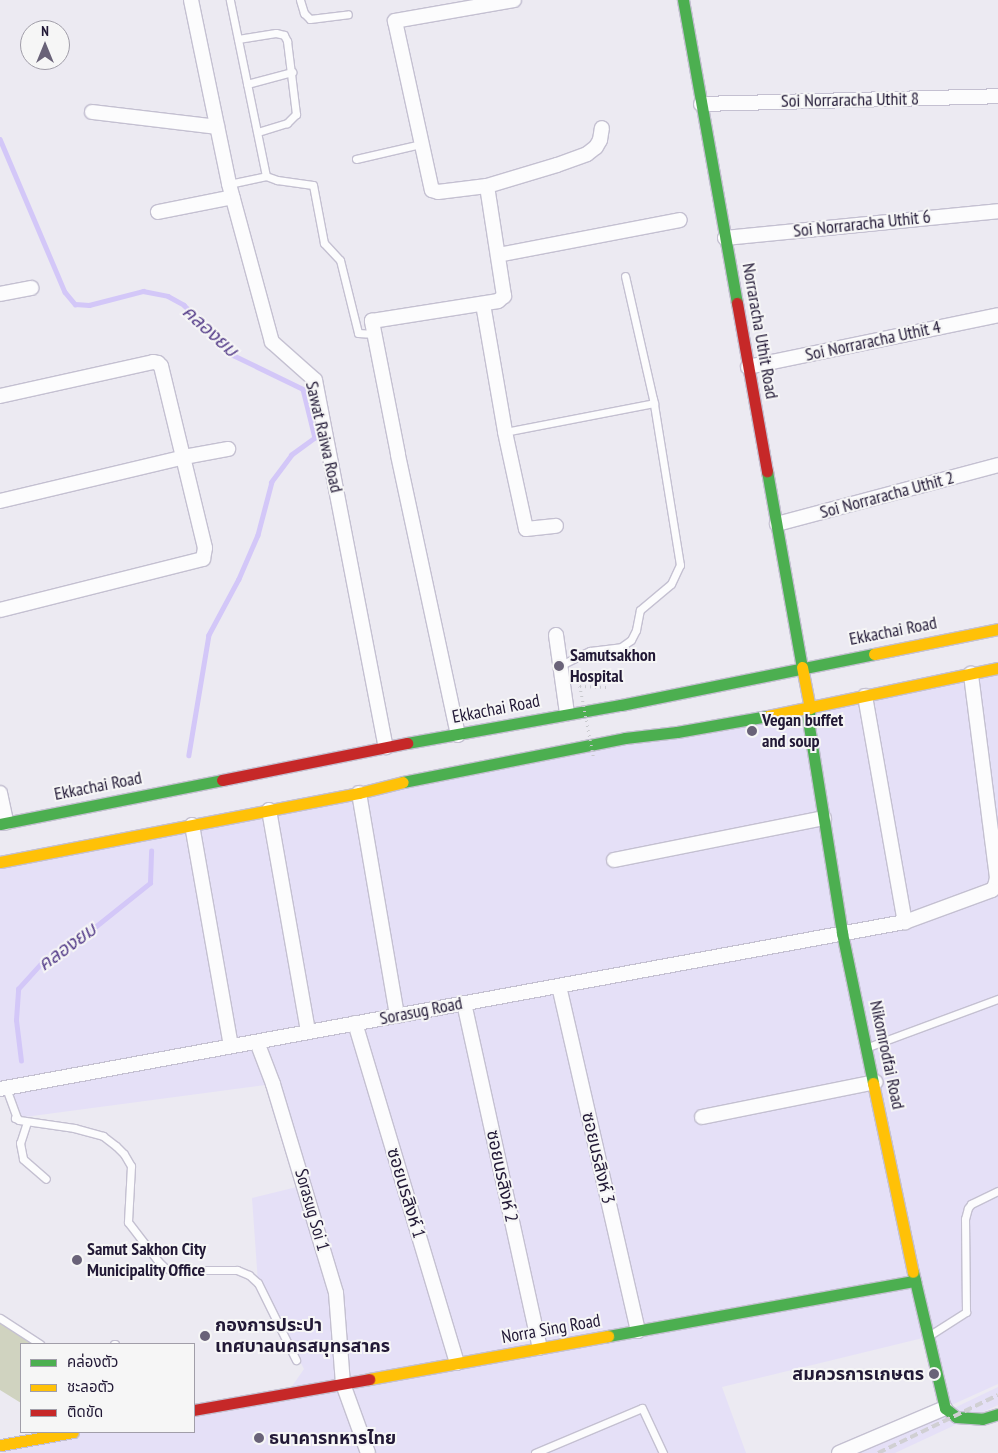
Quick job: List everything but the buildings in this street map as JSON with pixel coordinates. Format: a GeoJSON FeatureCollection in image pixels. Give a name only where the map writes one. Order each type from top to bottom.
{"type":"FeatureCollection","features":[{"type":"Feature","properties":{"kind":"main road","name":"Norraracha Uthit Road"},"geometry":{"type":"LineString","coordinates":[[682,0],[810,708]]}},
{"type":"Feature","properties":{"kind":"main road","name":"Ekkachai Road"},"geometry":{"type":"LineString","coordinates":[[3,823],[567,713],[621,705],[998,628]]}},
{"type":"Feature","properties":{"kind":"main road"},"geometry":{"type":"LineString","coordinates":[[0,862],[359,793],[437,774],[625,738],[676,732],[810,708],[998,668]]}},
{"type":"Feature","properties":{"kind":"main road","name":"Nikomrodfai Road"},"geometry":{"type":"LineString","coordinates":[[810,708],[808,720],[842,933],[868,1048],[915,1282],[945,1408]]}},
{"type":"Feature","properties":{"kind":"main road","name":"Norra Sing Road"},"geometry":{"type":"LineString","coordinates":[[195,1410],[915,1282]]}},
{"type":"Feature","properties":{"kind":"main road"},"geometry":{"type":"LineString","coordinates":[[945,1408],[956,1417],[982,1419],[998,1414]]}},
{"type":"Feature","properties":{"kind":"main road"},"geometry":{"type":"LineString","coordinates":[[0,1453],[0,1443],[66,1433]]}},
{"type":"Feature","properties":{"kind":"street","name":"Sawat Raiwa Road"},"geometry":{"type":"LineString","coordinates":[[191,0],[231,190],[272,342],[315,380],[386,748]]}},
{"type":"Feature","properties":{"kind":"street"},"geometry":{"type":"LineString","coordinates":[[514,0],[395,21],[432,190],[438,192],[487,186],[587,154],[596,147],[600,140],[602,128]]}},
{"type":"Feature","properties":{"kind":"street","name":"Soi Norraracha Uthit 8"},"geometry":{"type":"LineString","coordinates":[[701,104],[998,96]]}},
{"type":"Feature","properties":{"kind":"street"},"geometry":{"type":"LineString","coordinates":[[92,112],[217,127]]}},
{"type":"Feature","properties":{"kind":"street"},"geometry":{"type":"LineString","coordinates":[[458,735],[372,321],[483,304],[498,301],[504,296],[487,186]]}},
{"type":"Feature","properties":{"kind":"street"},"geometry":{"type":"LineString","coordinates":[[158,212],[231,190]]}},
{"type":"Feature","properties":{"kind":"street","name":"Soi Norraracha Uthit 6"},"geometry":{"type":"LineString","coordinates":[[725,238],[998,210]]}},
{"type":"Feature","properties":{"kind":"street"},"geometry":{"type":"LineString","coordinates":[[498,254],[680,220]]}},
{"type":"Feature","properties":{"kind":"street"},"geometry":{"type":"LineString","coordinates":[[0,294],[31,288]]}},
{"type":"Feature","properties":{"kind":"street"},"geometry":{"type":"LineString","coordinates":[[483,304],[504,432],[526,529],[556,526]]}},
{"type":"Feature","properties":{"kind":"street","name":"Soi Norraracha Uthit 4"},"geometry":{"type":"LineString","coordinates":[[748,367],[998,315]]}},
{"type":"Feature","properties":{"kind":"street"},"geometry":{"type":"LineString","coordinates":[[0,396],[153,362],[158,363],[161,366],[205,548],[203,559],[0,610]]}},
{"type":"Feature","properties":{"kind":"street"},"geometry":{"type":"LineString","coordinates":[[0,501],[184,457],[228,449]]}},
{"type":"Feature","properties":{"kind":"street","name":"Soi Norraracha Uthit 2"},"geometry":{"type":"LineString","coordinates":[[777,524],[998,465]]}},
{"type":"Feature","properties":{"kind":"street"},"geometry":{"type":"LineString","coordinates":[[556,635],[567,713]]}},
{"type":"Feature","properties":{"kind":"street","name":"Sorasug Road"},"geometry":{"type":"LineString","coordinates":[[3,1089],[905,922],[992,890],[997,882],[971,674]]}},
{"type":"Feature","properties":{"kind":"street"},"geometry":{"type":"LineString","coordinates":[[865,696],[905,922]]}},
{"type":"Feature","properties":{"kind":"street"},"geometry":{"type":"LineString","coordinates":[[0,793],[3,823]]}},
{"type":"Feature","properties":{"kind":"street"},"geometry":{"type":"LineString","coordinates":[[359,793],[397,1016]]}},
{"type":"Feature","properties":{"kind":"street"},"geometry":{"type":"LineString","coordinates":[[269,810],[308,1032]]}},
{"type":"Feature","properties":{"kind":"street"},"geometry":{"type":"LineString","coordinates":[[614,860],[824,818]]}},
{"type":"Feature","properties":{"kind":"street"},"geometry":{"type":"LineString","coordinates":[[192,825],[231,1046]]}},
{"type":"Feature","properties":{"kind":"street","name":"ซอยนรสิงห์ 3"},"geometry":{"type":"LineString","coordinates":[[559,986],[638,1331]]}},
{"type":"Feature","properties":{"kind":"street","name":"ซอยนรสิงห์ 2"},"geometry":{"type":"LineString","coordinates":[[464,1003],[540,1348]]}},
{"type":"Feature","properties":{"kind":"street","name":"ซอยนรสิงห์ 1"},"geometry":{"type":"LineString","coordinates":[[355,1024],[457,1363]]}},
{"type":"Feature","properties":{"kind":"street","name":"Sorasug Soi 1"},"geometry":{"type":"LineString","coordinates":[[257,1042],[273,1084],[336,1293],[343,1384],[368,1453]]}},
{"type":"Feature","properties":{"kind":"street"},"geometry":{"type":"LineString","coordinates":[[702,1117],[875,1082]]}},
{"type":"Feature","properties":{"kind":"street"},"geometry":{"type":"LineString","coordinates":[[840,1453],[945,1408]]}},
{"type":"Feature","properties":{"kind":"lane"},"geometry":{"type":"LineString","coordinates":[[230,0],[266,176]]}},
{"type":"Feature","properties":{"kind":"lane"},"geometry":{"type":"LineString","coordinates":[[300,0],[304,13],[310,19],[348,14]]}},
{"type":"Feature","properties":{"kind":"lane"},"geometry":{"type":"LineString","coordinates":[[238,39],[276,33],[284,35],[287,41],[297,110],[295,117],[286,123],[257,132]]}},
{"type":"Feature","properties":{"kind":"lane"},"geometry":{"type":"LineString","coordinates":[[247,84],[292,72]]}},
{"type":"Feature","properties":{"kind":"lane"},"geometry":{"type":"LineString","coordinates":[[356,159],[421,144]]}},
{"type":"Feature","properties":{"kind":"lane"},"geometry":{"type":"LineString","coordinates":[[231,190],[266,176],[277,180],[314,185],[324,243],[340,260],[358,334],[374,334]]}},
{"type":"Feature","properties":{"kind":"lane"},"geometry":{"type":"LineString","coordinates":[[561,665],[590,651],[622,647],[631,640],[636,630],[640,610],[671,584],[680,565],[654,403],[625,276]]}},
{"type":"Feature","properties":{"kind":"lane"},"geometry":{"type":"LineString","coordinates":[[504,432],[654,403]]}},
{"type":"Feature","properties":{"kind":"lane"},"geometry":{"type":"LineString","coordinates":[[868,1048],[998,999]]}},
{"type":"Feature","properties":{"kind":"lane"},"geometry":{"type":"LineString","coordinates":[[3,1089],[17,1118],[15,1118],[27,1122],[74,1128],[110,1140],[124,1154],[131,1166],[128,1222],[158,1261],[165,1268],[175,1270],[237,1270],[249,1275],[258,1283],[296,1360]]}},
{"type":"Feature","properties":{"kind":"lane"},"geometry":{"type":"LineString","coordinates":[[27,1122],[21,1135],[23,1159],[46,1179]]}},
{"type":"Feature","properties":{"kind":"lane"},"geometry":{"type":"LineString","coordinates":[[927,1337],[966,1312],[965,1219],[971,1204],[998,1191]]}},
{"type":"Feature","properties":{"kind":"lane"},"geometry":{"type":"LineString","coordinates":[[0,1318],[38,1343]]}},
{"type":"Feature","properties":{"kind":"lane"},"geometry":{"type":"LineString","coordinates":[[535,1453],[642,1408],[663,1453]]}},
{"type":"Feature","properties":{"kind":"path"},"geometry":{"type":"LineString","coordinates":[[580,686],[594,758]]}},
{"type":"Feature","properties":{"kind":"shaded area"},"geometry":{"type":"Polygon","coordinates":[[[998,668],[998,1384],[945,1408],[927,1337],[722,1387],[746,1453],[0,1453],[70,1433],[195,1433],[195,1410],[286,1395],[304,1369],[258,1283],[252,1198],[305,1185],[273,1084],[17,1118],[6,1088],[0,1089],[0,862],[998,668]]]}},
{"type":"Feature","properties":{"kind":"shaded area"},"geometry":{"type":"Polygon","coordinates":[[[998,1387],[998,1405],[895,1453],[860,1453],[998,1387]]]}},
{"type":"Feature","properties":{"kind":"green space"},"geometry":{"type":"Polygon","coordinates":[[[0,1321],[34,1343],[20,1343],[20,1402],[0,1390],[0,1321]]]}},
{"type":"Feature","properties":{"kind":"waterway","name":"คลองยม"},"geometry":{"type":"LineString","coordinates":[[0,139],[65,292],[75,304],[89,305],[143,291],[168,296],[184,305],[233,355],[303,389],[315,438],[292,455],[272,482],[258,535],[239,579],[209,635],[189,755]]}},
{"type":"Feature","properties":{"kind":"waterway","name":"คลองยม"},"geometry":{"type":"LineString","coordinates":[[21,1061],[16,1020],[18,989],[44,960],[75,943],[150,883],[151,851]]}},
{"type":"Feature","properties":{"kind":"railway"},"geometry":{"type":"LineString","coordinates":[[878,1453],[998,1395]]}},
{"type":"Feature","properties":{"kind":"traffic: fast"},"geometry":{"type":"LineString","coordinates":[[683,0],[737,303]]}},
{"type":"Feature","properties":{"kind":"traffic: fast"},"geometry":{"type":"LineString","coordinates":[[767,471],[802,667]]}},
{"type":"Feature","properties":{"kind":"traffic: fast"},"geometry":{"type":"LineString","coordinates":[[407,743],[621,705],[874,654]]}},
{"type":"Feature","properties":{"kind":"traffic: fast"},"geometry":{"type":"LineString","coordinates":[[810,708],[808,720],[842,933],[873,1083]]}},
{"type":"Feature","properties":{"kind":"traffic: fast"},"geometry":{"type":"LineString","coordinates":[[403,782],[625,738],[677,732],[768,716]]}},
{"type":"Feature","properties":{"kind":"traffic: fast"},"geometry":{"type":"LineString","coordinates":[[0,824],[222,780]]}},
{"type":"Feature","properties":{"kind":"traffic: fast"},"geometry":{"type":"LineString","coordinates":[[913,1272],[945,1408],[956,1417],[982,1419],[998,1414]]}},
{"type":"Feature","properties":{"kind":"traffic: fast"},"geometry":{"type":"LineString","coordinates":[[608,1336],[915,1281]]}},
{"type":"Feature","properties":{"kind":"traffic: slow"},"geometry":{"type":"LineString","coordinates":[[874,654],[998,629]]}},
{"type":"Feature","properties":{"kind":"traffic: slow"},"geometry":{"type":"LineString","coordinates":[[802,667],[810,708]]}},
{"type":"Feature","properties":{"kind":"traffic: slow"},"geometry":{"type":"LineString","coordinates":[[768,716],[998,668]]}},
{"type":"Feature","properties":{"kind":"traffic: slow"},"geometry":{"type":"LineString","coordinates":[[0,862],[359,793],[403,782]]}},
{"type":"Feature","properties":{"kind":"traffic: slow"},"geometry":{"type":"LineString","coordinates":[[873,1083],[913,1272]]}},
{"type":"Feature","properties":{"kind":"traffic: slow"},"geometry":{"type":"LineString","coordinates":[[369,1379],[608,1336]]}},
{"type":"Feature","properties":{"kind":"traffic: slow"},"geometry":{"type":"LineString","coordinates":[[1,1445],[67,1433]]}},
{"type":"Feature","properties":{"kind":"traffic: jam"},"geometry":{"type":"LineString","coordinates":[[737,303],[767,471]]}},
{"type":"Feature","properties":{"kind":"traffic: jam"},"geometry":{"type":"LineString","coordinates":[[222,780],[407,743]]}},
{"type":"Feature","properties":{"kind":"traffic: jam"},"geometry":{"type":"LineString","coordinates":[[195,1410],[369,1379]]}},
{"type":"Feature","properties":{"kind":"place","name":"Samutsakhon Hospital"},"geometry":{"type":"Point","coordinates":[559,666]}},
{"type":"Feature","properties":{"kind":"place","name":"Vegan buffet and soup"},"geometry":{"type":"Point","coordinates":[752,731]}},
{"type":"Feature","properties":{"kind":"place","name":"Samut Sakhon City Municipality Office"},"geometry":{"type":"Point","coordinates":[77,1260]}},
{"type":"Feature","properties":{"kind":"place","name":"กองการประปา เทศบาลนครสมุทรสาคร"},"geometry":{"type":"Point","coordinates":[205,1336]}},
{"type":"Feature","properties":{"kind":"place","name":"สมควรการเกษตร"},"geometry":{"type":"Point","coordinates":[934,1374]}},
{"type":"Feature","properties":{"kind":"place","name":"ธนาคารทหารไทย"},"geometry":{"type":"Point","coordinates":[259,1438]}}]}
